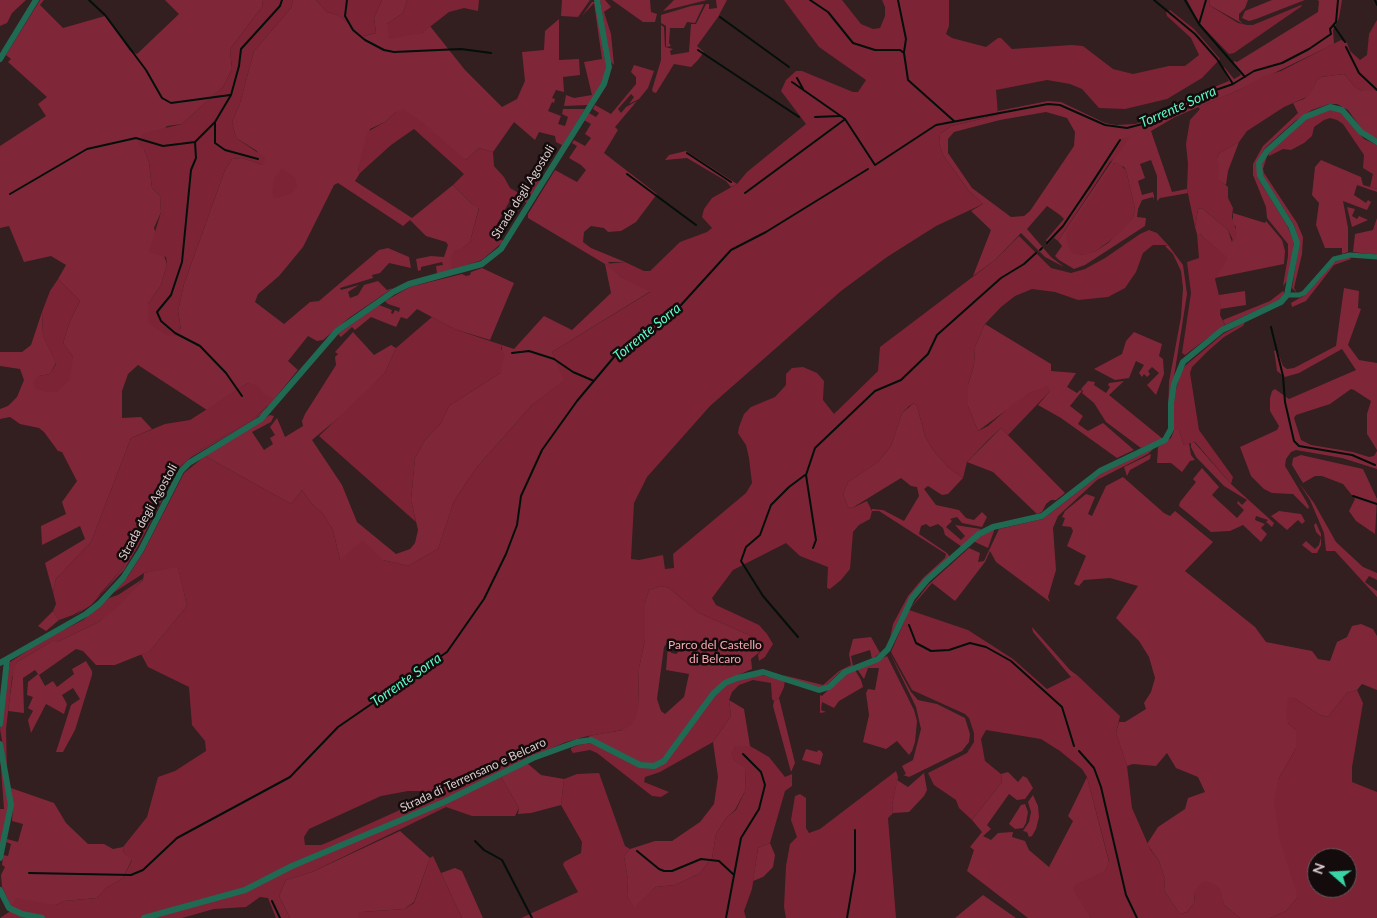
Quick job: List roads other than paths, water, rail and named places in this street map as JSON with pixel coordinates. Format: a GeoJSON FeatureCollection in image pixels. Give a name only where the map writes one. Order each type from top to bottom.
{"type":"FeatureCollection","features":[{"type":"Feature","properties":{"kind":"street"},"geometry":{"type":"LineString","coordinates":[[0,60],[36,0]]}},
{"type":"Feature","properties":{"kind":"street","name":"Strada degli Agostoli"},"geometry":{"type":"LineString","coordinates":[[0,663],[99,604],[127,572],[181,471],[189,463],[261,419],[278,401],[324,343],[337,331],[393,292],[409,284],[482,264],[501,249],[604,84],[609,67],[597,0]]}},
{"type":"Feature","properties":{"kind":"street"},"geometry":{"type":"LineString","coordinates":[[1377,142],[1361,132],[1342,110],[1330,107],[1314,112],[1299,122],[1263,156],[1259,163],[1260,176],[1291,226],[1297,243],[1287,295],[1304,293],[1334,259],[1350,255],[1377,257]]}},
{"type":"Feature","properties":{"kind":"street","name":"Strada di Terrensano e Belcaro"},"geometry":{"type":"LineString","coordinates":[[144,918],[245,890],[292,866],[444,802],[533,758],[577,742],[591,740],[640,765],[654,766],[664,761],[669,755],[713,694],[725,683],[737,678],[762,672],[791,680],[813,689],[819,690],[829,687],[845,672],[872,662],[886,651],[912,598],[927,580],[979,534],[993,527],[1042,516],[1100,471],[1165,440],[1171,429],[1171,403],[1174,384],[1183,362],[1222,330],[1281,302],[1287,295]]}},
{"type":"Feature","properties":{"kind":"street"},"geometry":{"type":"LineString","coordinates":[[0,724],[7,660]]}},
{"type":"Feature","properties":{"kind":"street"},"geometry":{"type":"LineString","coordinates":[[0,744],[11,805],[0,858]]}},
{"type":"Feature","properties":{"kind":"street"},"geometry":{"type":"LineString","coordinates":[[0,890],[9,908],[22,914],[42,918]]}},
{"type":"Feature","properties":{"kind":"waterway"},"geometry":{"type":"LineString","coordinates":[[89,0],[105,15],[146,70],[162,98],[171,103],[230,95]]}},
{"type":"Feature","properties":{"kind":"waterway"},"geometry":{"type":"LineString","coordinates":[[242,396],[226,373],[200,346],[175,333],[161,321],[157,312],[171,295],[182,262],[191,170],[196,158],[195,142],[215,122],[231,95],[239,66],[241,49],[280,6],[282,0]]}},
{"type":"Feature","properties":{"kind":"waterway"},"geometry":{"type":"LineString","coordinates":[[347,0],[345,16],[353,30],[365,40],[384,50],[394,52],[461,49],[491,53]]}},
{"type":"Feature","properties":{"kind":"waterway"},"geometry":{"type":"LineString","coordinates":[[810,0],[828,12],[853,43],[875,50],[900,50],[904,53],[908,80],[954,121]]}},
{"type":"Feature","properties":{"kind":"waterway"},"geometry":{"type":"LineString","coordinates":[[898,0],[906,39],[904,52]]}},
{"type":"Feature","properties":{"kind":"waterway"},"geometry":{"type":"LineString","coordinates":[[1154,0],[1195,34],[1217,59],[1233,84]]}},
{"type":"Feature","properties":{"kind":"waterway"},"geometry":{"type":"LineString","coordinates":[[1185,0],[1199,24],[1245,77]]}},
{"type":"Feature","properties":{"kind":"waterway"},"geometry":{"type":"LineString","coordinates":[[1199,24],[1206,0]]}},
{"type":"Feature","properties":{"kind":"waterway","name":"Torrente Sorra"},"geometry":{"type":"LineString","coordinates":[[792,82],[845,119],[875,165],[936,125],[1048,104],[1060,105],[1105,125],[1127,128],[1150,122],[1174,111],[1187,100],[1233,84],[1254,71],[1282,63],[1309,49],[1331,34],[1330,29],[1336,22],[1338,0]]}},
{"type":"Feature","properties":{"kind":"waterway"},"geometry":{"type":"LineString","coordinates":[[1375,0],[1377,5]]}},
{"type":"Feature","properties":{"kind":"waterway"},"geometry":{"type":"LineString","coordinates":[[720,17],[789,67]]}},
{"type":"Feature","properties":{"kind":"waterway"},"geometry":{"type":"LineString","coordinates":[[1334,26],[1345,42]]}},
{"type":"Feature","properties":{"kind":"waterway"},"geometry":{"type":"LineString","coordinates":[[1346,47],[1359,73],[1377,90]]}},
{"type":"Feature","properties":{"kind":"waterway"},"geometry":{"type":"LineString","coordinates":[[698,50],[799,117]]}},
{"type":"Feature","properties":{"kind":"waterway"},"geometry":{"type":"LineString","coordinates":[[797,78],[803,89]]}},
{"type":"Feature","properties":{"kind":"waterway"},"geometry":{"type":"LineString","coordinates":[[815,117],[840,116]]}},
{"type":"Feature","properties":{"kind":"waterway"},"geometry":{"type":"LineString","coordinates":[[745,193],[844,120]]}},
{"type":"Feature","properties":{"kind":"waterway"},"geometry":{"type":"LineString","coordinates":[[215,122],[215,143],[225,150],[258,159]]}},
{"type":"Feature","properties":{"kind":"waterway"},"geometry":{"type":"LineString","coordinates":[[10,194],[87,149],[136,138],[163,146],[195,142]]}},
{"type":"Feature","properties":{"kind":"waterway"},"geometry":{"type":"LineString","coordinates":[[1047,243],[1063,226],[1120,140]]}},
{"type":"Feature","properties":{"kind":"waterway"},"geometry":{"type":"LineString","coordinates":[[687,153],[731,182]]}},
{"type":"Feature","properties":{"kind":"waterway","name":"Torrente Sorra"},"geometry":{"type":"LineString","coordinates":[[29,873],[131,875],[143,870],[177,838],[290,777],[338,727],[447,652],[484,599],[506,554],[517,525],[521,496],[542,450],[577,401],[614,357],[650,326],[681,305],[731,250],[766,232],[868,169]]}},
{"type":"Feature","properties":{"kind":"waterway"},"geometry":{"type":"LineString","coordinates":[[627,174],[696,225]]}},
{"type":"Feature","properties":{"kind":"waterway"},"geometry":{"type":"LineString","coordinates":[[813,548],[816,540],[806,475],[815,448],[875,391],[901,380],[928,354],[937,335],[1001,278],[1024,264],[1036,253]]}},
{"type":"Feature","properties":{"kind":"waterway"},"geometry":{"type":"LineString","coordinates":[[1271,327],[1283,376],[1285,402],[1294,441],[1299,446],[1352,455],[1375,465]]}},
{"type":"Feature","properties":{"kind":"waterway"},"geometry":{"type":"LineString","coordinates":[[512,353],[529,351],[554,359],[573,372],[594,381]]}},
{"type":"Feature","properties":{"kind":"waterway"},"geometry":{"type":"LineString","coordinates":[[798,637],[763,596],[741,561],[746,547],[760,535],[771,505],[789,487],[805,475]]}},
{"type":"Feature","properties":{"kind":"waterway"},"geometry":{"type":"LineString","coordinates":[[1353,496],[1377,504]]}},
{"type":"Feature","properties":{"kind":"waterway"},"geometry":{"type":"LineString","coordinates":[[909,625],[916,643],[931,651],[949,650],[970,643],[986,647],[1011,661],[1062,707],[1074,746]]}},
{"type":"Feature","properties":{"kind":"waterway"},"geometry":{"type":"LineString","coordinates":[[1079,751],[1094,768],[1101,787],[1126,895],[1137,918]]}},
{"type":"Feature","properties":{"kind":"waterway"},"geometry":{"type":"LineString","coordinates":[[726,918],[741,838],[759,809],[765,785],[761,772],[743,754]]}},
{"type":"Feature","properties":{"kind":"waterway"},"geometry":{"type":"LineString","coordinates":[[847,918],[855,871],[855,830]]}},
{"type":"Feature","properties":{"kind":"waterway"},"geometry":{"type":"LineString","coordinates":[[475,841],[484,850],[502,860],[532,918]]}},
{"type":"Feature","properties":{"kind":"waterway"},"geometry":{"type":"LineString","coordinates":[[637,851],[664,871],[672,871],[701,859],[719,861],[733,874]]}},
{"type":"Feature","properties":{"kind":"waterway"},"geometry":{"type":"LineString","coordinates":[[272,901],[280,918]]}},
{"type":"Feature","properties":{"kind":"park label","name":"Parco del Castello di Belcaro"},"geometry":{"type":"Point","coordinates":[715,652]}}]}
